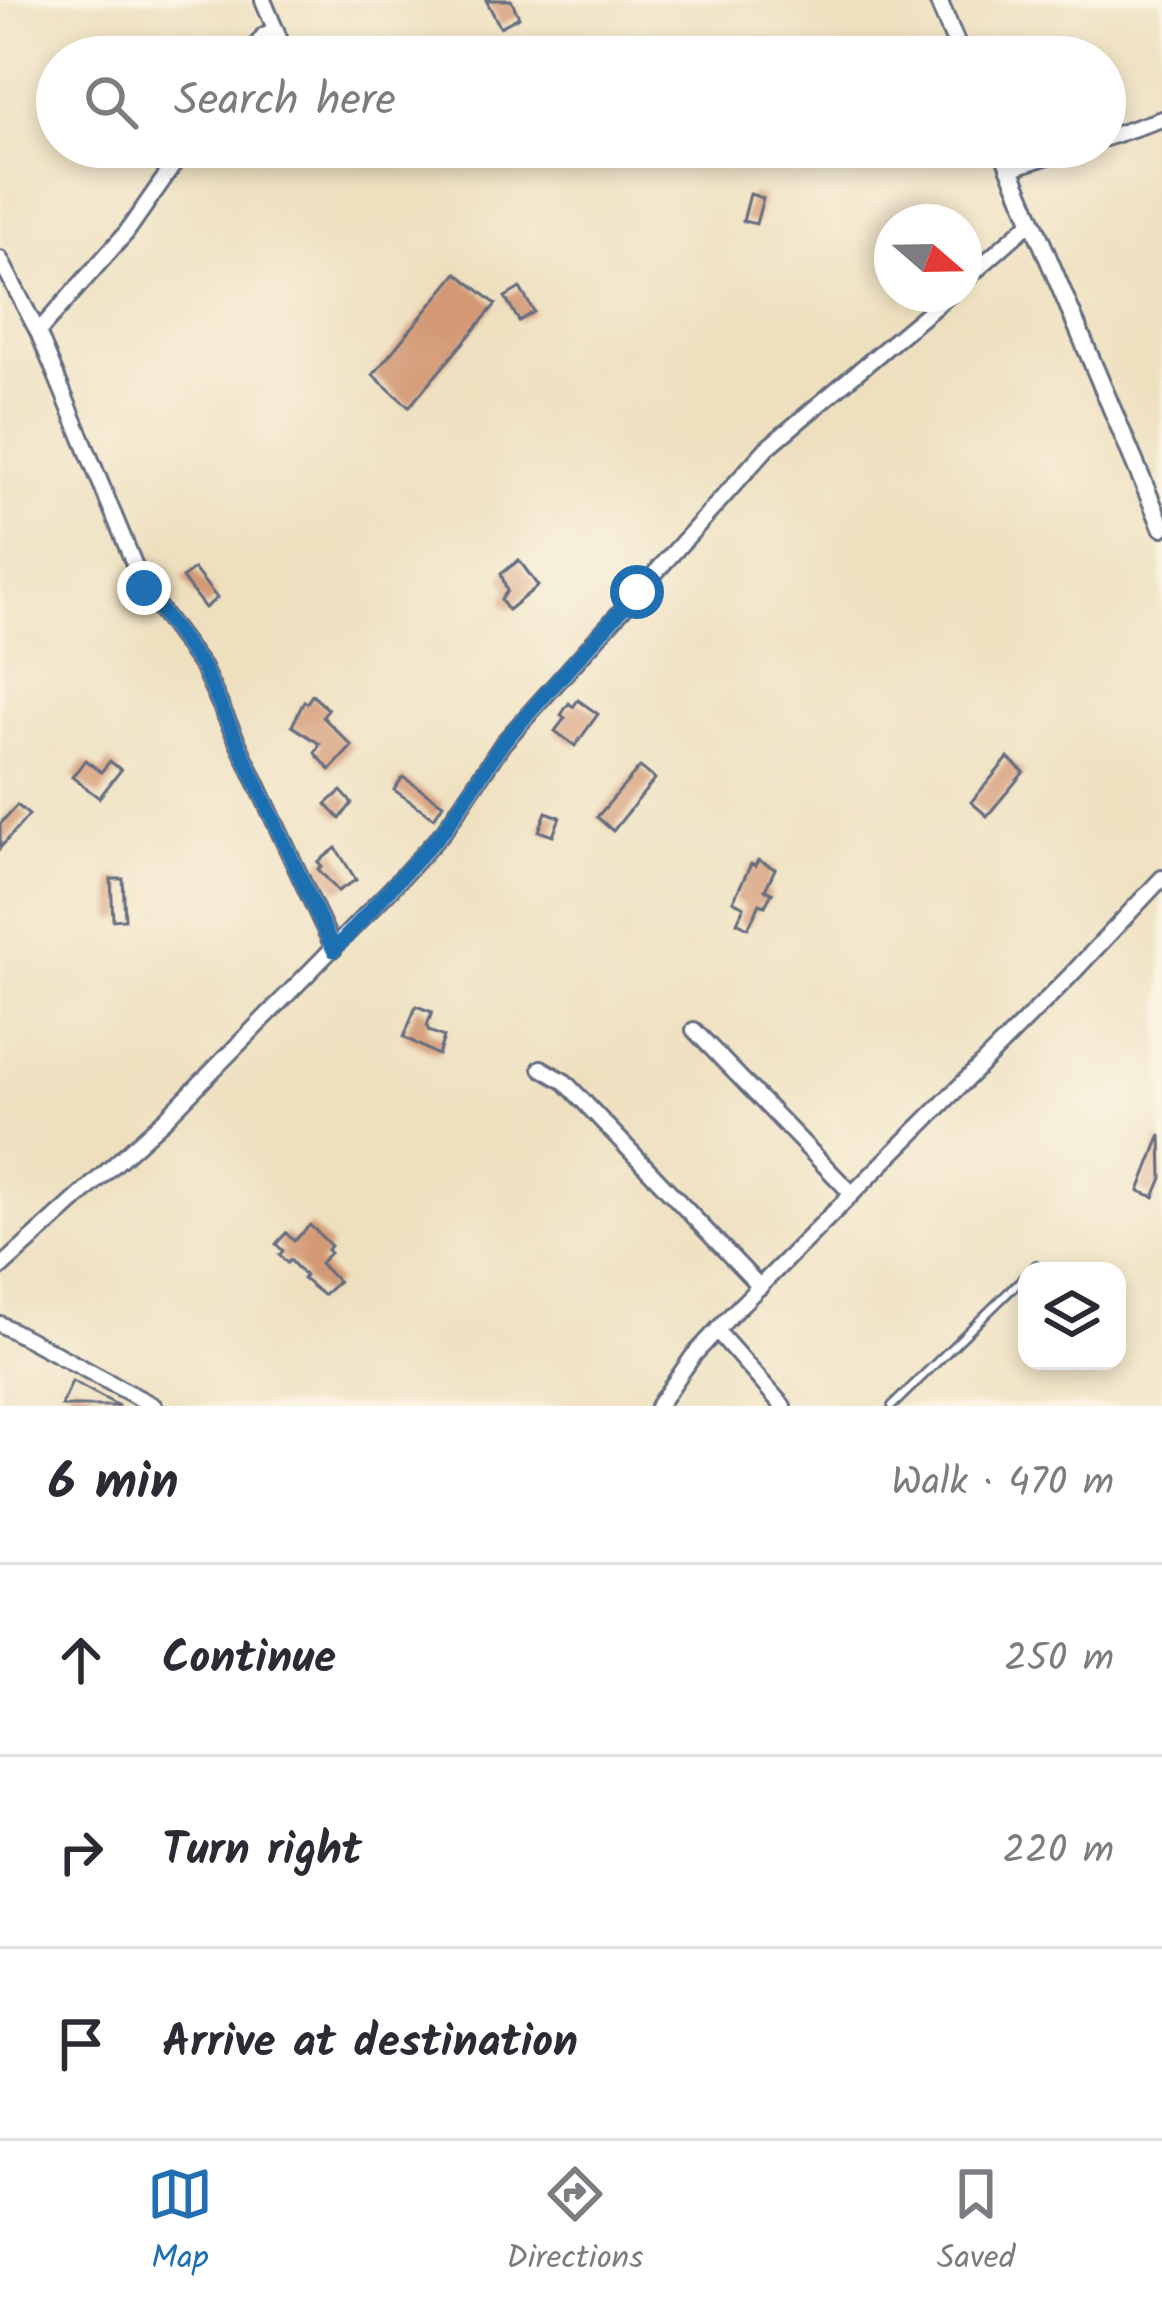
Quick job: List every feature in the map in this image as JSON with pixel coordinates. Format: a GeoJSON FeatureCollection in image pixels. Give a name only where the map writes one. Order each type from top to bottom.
{"type":"FeatureCollection","features":[{"type":"Feature","properties":{"kind":"street"},"geometry":{"type":"LineString","coordinates":[[263,0],[279,36]]}},
{"type":"Feature","properties":{"kind":"street"},"geometry":{"type":"LineString","coordinates":[[938,0],[953,36]]}},
{"type":"Feature","properties":{"kind":"street"},"geometry":{"type":"LineString","coordinates":[[263,36],[276,29]]}},
{"type":"Feature","properties":{"kind":"street"},"geometry":{"type":"LineString","coordinates":[[1126,131],[1162,119]]}},
{"type":"Feature","properties":{"kind":"street"},"geometry":{"type":"LineString","coordinates":[[38,332],[126,233],[171,168]]}},
{"type":"Feature","properties":{"kind":"street"},"geometry":{"type":"LineString","coordinates":[[1012,168],[1162,527]]}},
{"type":"Feature","properties":{"kind":"street"},"geometry":{"type":"LineString","coordinates":[[982,265],[1032,221]]}},
{"type":"Feature","properties":{"kind":"street"},"geometry":{"type":"LineString","coordinates":[[0,259],[38,332],[144,588],[203,668],[334,950]]}},
{"type":"Feature","properties":{"kind":"street"},"geometry":{"type":"LineString","coordinates":[[0,1268],[133,1149],[334,950],[444,830],[503,742],[766,448],[928,312]]}},
{"type":"Feature","properties":{"kind":"street"},"geometry":{"type":"LineString","coordinates":[[658,1406],[717,1330],[1162,878]]}},
{"type":"Feature","properties":{"kind":"street"},"geometry":{"type":"LineString","coordinates":[[694,1030],[851,1193]]}},
{"type":"Feature","properties":{"kind":"street"},"geometry":{"type":"LineString","coordinates":[[542,1068],[566,1082],[760,1286]]}},
{"type":"Feature","properties":{"kind":"street"},"geometry":{"type":"LineString","coordinates":[[0,1324],[154,1406]]}},
{"type":"Feature","properties":{"kind":"street"},"geometry":{"type":"LineString","coordinates":[[717,1330],[783,1406]]}},
{"type":"Feature","properties":{"kind":"lane"},"geometry":{"type":"LineString","coordinates":[[892,1406],[1018,1283]]}},
{"type":"Feature","properties":{"kind":"building"},"geometry":{"type":"Polygon","coordinates":[[[486,0],[511,0],[519,17],[500,27],[486,0]]]}},
{"type":"Feature","properties":{"kind":"building"},"geometry":{"type":"Polygon","coordinates":[[[750,194],[763,198],[756,224],[743,221],[750,194]]]}},
{"type":"Feature","properties":{"kind":"building"},"geometry":{"type":"Polygon","coordinates":[[[457,273],[496,304],[409,407],[373,375],[457,273]]]}},
{"type":"Feature","properties":{"kind":"building"},"geometry":{"type":"Polygon","coordinates":[[[520,288],[534,312],[519,321],[505,297],[520,288]]]}},
{"type":"Feature","properties":{"kind":"building"},"geometry":{"type":"Polygon","coordinates":[[[519,560],[538,586],[508,610],[501,600],[507,591],[501,574],[519,560]]]}},
{"type":"Feature","properties":{"kind":"building"},"geometry":{"type":"Polygon","coordinates":[[[194,569],[217,598],[205,608],[182,578],[194,569]]]}},
{"type":"Feature","properties":{"kind":"building"},"geometry":{"type":"Polygon","coordinates":[[[312,695],[328,709],[323,717],[352,746],[330,770],[315,753],[320,744],[292,726],[312,695]]]}},
{"type":"Feature","properties":{"kind":"building"},"geometry":{"type":"Polygon","coordinates":[[[578,700],[598,714],[575,746],[555,731],[569,703],[573,707],[578,700]]]}},
{"type":"Feature","properties":{"kind":"building"},"geometry":{"type":"Polygon","coordinates":[[[1008,758],[1024,772],[987,816],[971,802],[1008,758]]]}},
{"type":"Feature","properties":{"kind":"building"},"geometry":{"type":"Polygon","coordinates":[[[85,760],[101,772],[110,761],[121,770],[99,798],[72,777],[85,760]]]}},
{"type":"Feature","properties":{"kind":"building"},"geometry":{"type":"Polygon","coordinates":[[[640,767],[655,779],[613,831],[597,817],[640,767]]]}},
{"type":"Feature","properties":{"kind":"building"},"geometry":{"type":"Polygon","coordinates":[[[403,777],[443,804],[434,818],[394,790],[403,777]]]}},
{"type":"Feature","properties":{"kind":"building"},"geometry":{"type":"Polygon","coordinates":[[[341,791],[352,803],[340,819],[326,804],[341,791]]]}},
{"type":"Feature","properties":{"kind":"building"},"geometry":{"type":"Polygon","coordinates":[[[17,805],[29,815],[0,848],[0,824],[17,805]]]}},
{"type":"Feature","properties":{"kind":"building"},"geometry":{"type":"Polygon","coordinates":[[[546,812],[560,817],[553,836],[539,831],[546,812]]]}},
{"type":"Feature","properties":{"kind":"building"},"geometry":{"type":"Polygon","coordinates":[[[336,848],[356,880],[338,891],[318,869],[322,866],[318,862],[336,848]]]}},
{"type":"Feature","properties":{"kind":"building"},"geometry":{"type":"Polygon","coordinates":[[[758,860],[775,869],[765,890],[772,893],[765,906],[760,904],[748,928],[737,922],[744,907],[733,901],[751,864],[755,866],[758,860]]]}},
{"type":"Feature","properties":{"kind":"building"},"geometry":{"type":"Polygon","coordinates":[[[111,879],[123,879],[125,919],[113,920],[111,879]]]}},
{"type":"Feature","properties":{"kind":"building"},"geometry":{"type":"Polygon","coordinates":[[[416,1006],[432,1012],[429,1031],[444,1037],[438,1055],[404,1037],[416,1006]]]}},
{"type":"Feature","properties":{"kind":"building"},"geometry":{"type":"Polygon","coordinates":[[[1161,1134],[1162,1178],[1154,1197],[1139,1191],[1161,1134]]]}},
{"type":"Feature","properties":{"kind":"building"},"geometry":{"type":"Polygon","coordinates":[[[310,1225],[331,1246],[320,1263],[338,1282],[323,1295],[290,1260],[287,1263],[279,1255],[283,1251],[276,1244],[286,1233],[294,1241],[310,1225]]]}},
{"type":"Feature","properties":{"kind":"building"},"geometry":{"type":"Polygon","coordinates":[[[72,1381],[119,1406],[61,1406],[72,1381]]]}},
{"type":"Feature","properties":{"kind":"route"},"geometry":{"type":"LineString","coordinates":[[144,588],[203,668],[334,950],[444,830],[503,742],[637,592]]}}]}
